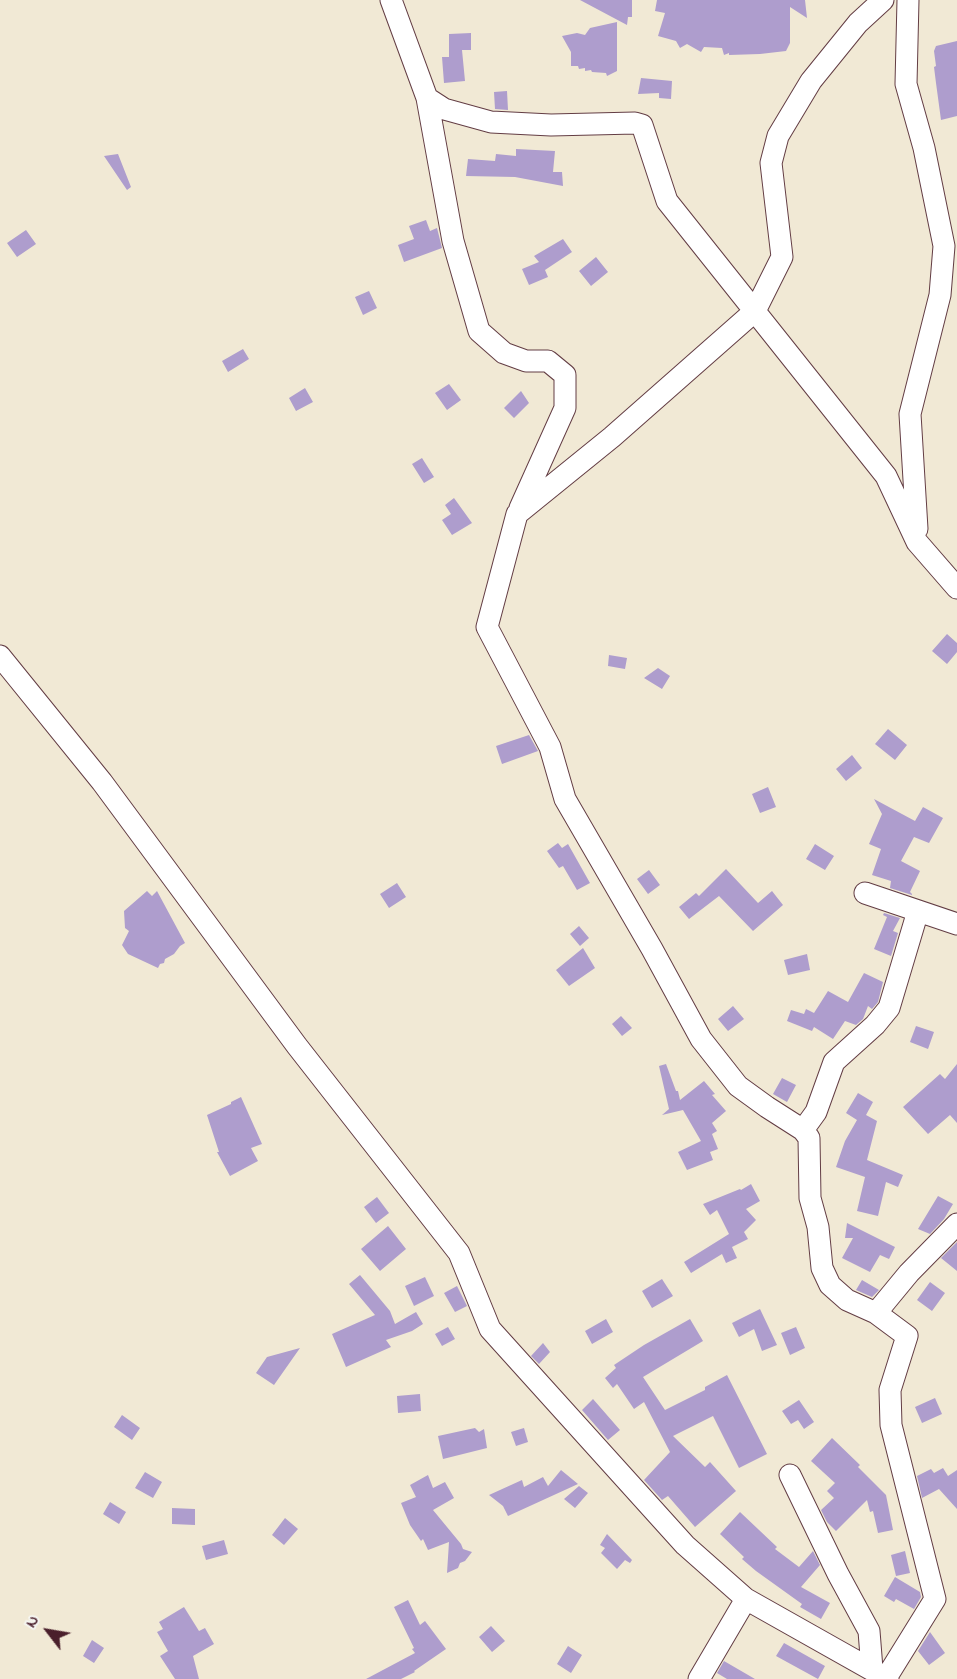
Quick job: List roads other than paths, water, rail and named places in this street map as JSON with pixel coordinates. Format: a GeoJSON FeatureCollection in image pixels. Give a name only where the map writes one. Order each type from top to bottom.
{"type":"FeatureCollection","features":[{"type":"Feature","properties":{"kind":"street"},"geometry":{"type":"LineString","coordinates":[[391,0],[427,98],[453,240],[479,331],[504,352],[526,361],[548,362],[565,375],[565,408],[517,514],[487,627],[550,747],[565,799],[701,1039],[738,1086],[803,1130],[809,1138],[810,1198],[818,1227],[822,1269],[830,1285],[847,1300],[876,1313],[907,1336],[890,1390],[891,1425],[935,1599],[882,1675]]}},
{"type":"Feature","properties":{"kind":"street"},"geometry":{"type":"LineString","coordinates":[[517,514],[612,437],[755,311],[782,257],[771,163],[778,136],[811,81],[858,23],[883,0]]}},
{"type":"Feature","properties":{"kind":"street"},"geometry":{"type":"LineString","coordinates":[[908,0],[906,84],[924,148],[944,246],[950,260],[910,414],[918,542]]}},
{"type":"Feature","properties":{"kind":"street"},"geometry":{"type":"LineString","coordinates":[[427,98],[444,109],[491,122],[551,125],[634,123],[642,125],[667,201],[886,476],[918,542],[957,588]]}},
{"type":"Feature","properties":{"kind":"street"},"geometry":{"type":"LineString","coordinates":[[0,656],[102,782],[297,1046],[459,1253],[490,1329],[685,1545],[746,1599],[882,1675]]}},
{"type":"Feature","properties":{"kind":"street"},"geometry":{"type":"LineString","coordinates":[[865,893],[957,924]]}},
{"type":"Feature","properties":{"kind":"street"},"geometry":{"type":"LineString","coordinates":[[803,1130],[816,1112],[834,1062],[889,1008],[918,911]]}},
{"type":"Feature","properties":{"kind":"street"},"geometry":{"type":"LineString","coordinates":[[876,1313],[909,1273],[957,1224]]}},
{"type":"Feature","properties":{"kind":"street"},"geometry":{"type":"LineString","coordinates":[[790,1475],[838,1574],[869,1631],[882,1675]]}},
{"type":"Feature","properties":{"kind":"street"},"geometry":{"type":"LineString","coordinates":[[699,1679],[746,1599]]}}]}
